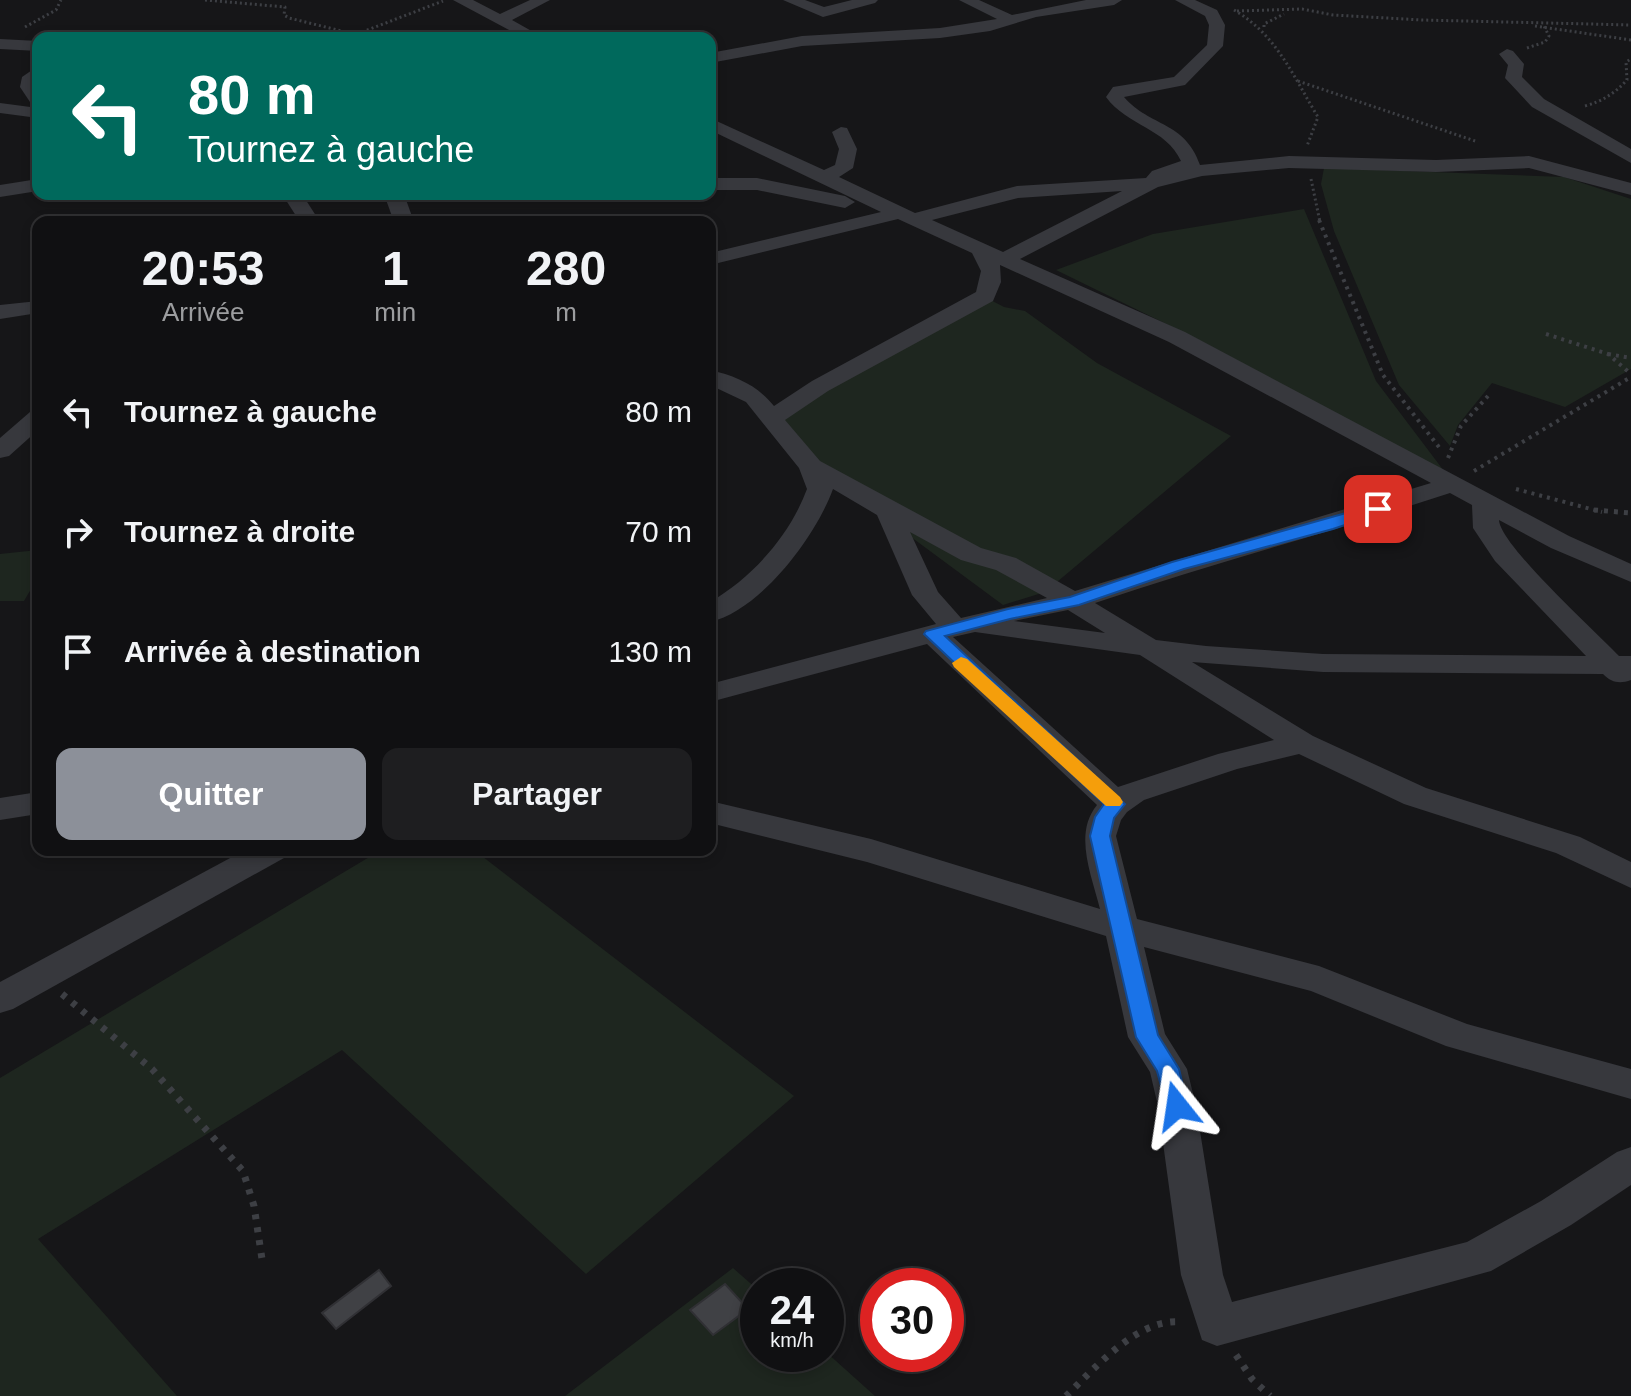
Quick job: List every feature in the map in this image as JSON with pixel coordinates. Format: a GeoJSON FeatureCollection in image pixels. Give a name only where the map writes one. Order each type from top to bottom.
{"type":"FeatureCollection","features":[{"type":"Feature","properties":{"kind":"street"},"geometry":{"type":"LineString","coordinates":[[461,0],[524,32]]}},
{"type":"Feature","properties":{"kind":"street"},"geometry":{"type":"LineString","coordinates":[[500,20],[542,0]]}},
{"type":"Feature","properties":{"kind":"street"},"geometry":{"type":"LineString","coordinates":[[791,0],[823,12],[870,0]]}},
{"type":"Feature","properties":{"kind":"street"},"geometry":{"type":"LineString","coordinates":[[967,0],[1011,20]]}},
{"type":"Feature","properties":{"kind":"street"},"geometry":{"type":"LineString","coordinates":[[716,57],[802,41],[940,33],[1114,0]]}},
{"type":"Feature","properties":{"kind":"street"},"geometry":{"type":"LineString","coordinates":[[1005,259],[1151,183],[1159,175],[1191,164],[1181,142],[1151,121],[1120,106],[1115,97],[1119,91],[1179,81],[1215,46],[1217,25],[1212,13],[1183,0]]}},
{"type":"Feature","properties":{"kind":"street"},"geometry":{"type":"LineString","coordinates":[[5,44],[32,46]]}},
{"type":"Feature","properties":{"kind":"street"},"geometry":{"type":"LineString","coordinates":[[1507,54],[1516,64],[1513,78],[1538,103],[1631,157]]}},
{"type":"Feature","properties":{"kind":"street"},"geometry":{"type":"LineString","coordinates":[[0,108],[32,112]]}},
{"type":"Feature","properties":{"kind":"street"},"geometry":{"type":"LineString","coordinates":[[716,126],[907,216],[1177,337],[1456,473],[1560,542],[1631,574]]}},
{"type":"Feature","properties":{"kind":"street"},"geometry":{"type":"LineString","coordinates":[[823,177],[844,168],[848,149],[841,132]]}},
{"type":"Feature","properties":{"kind":"street"},"geometry":{"type":"LineString","coordinates":[[716,258],[1017,192],[1151,183],[1201,170],[1308,163],[1436,166],[1529,162],[1631,189]]}},
{"type":"Feature","properties":{"kind":"street"},"geometry":{"type":"LineString","coordinates":[[716,184],[769,186],[858,205],[874,200]]}},
{"type":"Feature","properties":{"kind":"street"},"geometry":{"type":"LineString","coordinates":[[0,191],[32,186]]}},
{"type":"Feature","properties":{"kind":"street"},"geometry":{"type":"LineString","coordinates":[[770,419],[820,386],[985,296],[991,283],[992,267],[980,249]]}},
{"type":"Feature","properties":{"kind":"street"},"geometry":{"type":"LineString","coordinates":[[0,312],[32,308]]}},
{"type":"Feature","properties":{"kind":"street"},"geometry":{"type":"LineString","coordinates":[[716,379],[745,390],[811,466],[971,554],[1006,564],[1073,601],[1302,743],[1415,796],[1568,845],[1631,876]]}},
{"type":"Feature","properties":{"kind":"street"},"geometry":{"type":"LineString","coordinates":[[0,451],[32,422]]}},
{"type":"Feature","properties":{"kind":"street"},"geometry":{"type":"LineString","coordinates":[[716,610],[751,587],[775,562],[811,511],[820,489],[811,466]]}},
{"type":"Feature","properties":{"kind":"street"},"geometry":{"type":"LineString","coordinates":[[716,691],[1073,601],[1178,566],[1328,525],[1456,473]]}},
{"type":"Feature","properties":{"kind":"street"},"geometry":{"type":"LineString","coordinates":[[1483,490],[1486,528],[1505,555],[1625,672]]}},
{"type":"Feature","properties":{"kind":"street"},"geometry":{"type":"LineString","coordinates":[[889,511],[899,540],[926,595],[953,629],[1116,804]]}},
{"type":"Feature","properties":{"kind":"street"},"geometry":{"type":"LineString","coordinates":[[953,629],[1206,655],[1323,663],[1625,672]]}},
{"type":"Feature","properties":{"kind":"street"},"geometry":{"type":"LineString","coordinates":[[1302,743],[1215,765],[1133,792],[1105,817],[1100,836],[1147,1037],[1168,1069],[1177,1106],[1202,1275],[1217,1326],[1476,1258],[1556,1213],[1631,1164]]}},
{"type":"Feature","properties":{"kind":"street"},"geometry":{"type":"LineString","coordinates":[[0,809],[32,804]]}},
{"type":"Feature","properties":{"kind":"street"},"geometry":{"type":"LineString","coordinates":[[716,813],[871,851],[1121,928],[1319,980],[1459,1036],[1631,1084]]}},
{"type":"Feature","properties":{"kind":"street"},"geometry":{"type":"LineString","coordinates":[[0,999],[261,856]]}},
{"type":"Feature","properties":{"kind":"path"},"geometry":{"type":"LineString","coordinates":[[5,44],[56,10],[61,0]]}},
{"type":"Feature","properties":{"kind":"path"},"geometry":{"type":"LineString","coordinates":[[205,0],[285,7]]}},
{"type":"Feature","properties":{"kind":"path"},"geometry":{"type":"LineString","coordinates":[[288,0],[284,15],[289,18],[348,32]]}},
{"type":"Feature","properties":{"kind":"path"},"geometry":{"type":"LineString","coordinates":[[362,32],[446,0]]}},
{"type":"Feature","properties":{"kind":"path"},"geometry":{"type":"LineString","coordinates":[[1227,7],[1264,28],[1288,61],[1318,117],[1309,135],[1306,152],[1318,217],[1383,375],[1456,473],[1483,490]]}},
{"type":"Feature","properties":{"kind":"path"},"geometry":{"type":"LineString","coordinates":[[1235,11],[1288,12],[1302,9],[1333,15],[1545,25],[1631,25]]}},
{"type":"Feature","properties":{"kind":"path"},"geometry":{"type":"LineString","coordinates":[[1264,28],[1264,24],[1288,12]]}},
{"type":"Feature","properties":{"kind":"path"},"geometry":{"type":"LineString","coordinates":[[1545,25],[1631,40]]}},
{"type":"Feature","properties":{"kind":"path"},"geometry":{"type":"LineString","coordinates":[[1507,54],[1545,42],[1549,36],[1545,25]]}},
{"type":"Feature","properties":{"kind":"path"},"geometry":{"type":"LineString","coordinates":[[1570,119],[1570,113],[1575,109],[1607,100],[1617,92],[1627,80],[1626,62],[1631,59]]}},
{"type":"Feature","properties":{"kind":"path"},"geometry":{"type":"LineString","coordinates":[[1297,81],[1480,143]]}},
{"type":"Feature","properties":{"kind":"path"},"geometry":{"type":"LineString","coordinates":[[1546,334],[1608,354],[1631,358]]}},
{"type":"Feature","properties":{"kind":"path"},"geometry":{"type":"LineString","coordinates":[[1456,473],[1631,376],[1608,354]]}},
{"type":"Feature","properties":{"kind":"path"},"geometry":{"type":"LineString","coordinates":[[1456,473],[1461,426],[1488,396]]}},
{"type":"Feature","properties":{"kind":"path"},"geometry":{"type":"LineString","coordinates":[[1512,488],[1604,513],[1631,513]]}},
{"type":"Feature","properties":{"kind":"path"},"geometry":{"type":"LineString","coordinates":[[39,976],[152,1069],[243,1171],[254,1206],[262,1259]]}},
{"type":"Feature","properties":{"kind":"path"},"geometry":{"type":"LineString","coordinates":[[1066,1396],[1115,1348],[1165,1320],[1217,1326],[1252,1379],[1270,1396]]}},
{"type":"Feature","properties":{"kind":"shaded area"},"geometry":{"type":"Polygon","coordinates":[[[1324,168],[1564,177],[1631,199],[1631,369],[1565,407],[1492,383],[1458,425],[1450,446],[1399,385],[1334,231],[1321,184],[1324,168]]]}},
{"type":"Feature","properties":{"kind":"shaded area"},"geometry":{"type":"Polygon","coordinates":[[[1304,209],[1376,381],[1444,471],[1197,339],[1056,270],[1153,234],[1304,209]]]}},
{"type":"Feature","properties":{"kind":"shaded area"},"geometry":{"type":"Polygon","coordinates":[[[981,295],[1004,307],[1025,311],[1097,363],[1231,436],[1045,592],[1003,605],[815,466],[771,414],[981,295]]]}},
{"type":"Feature","properties":{"kind":"shaded area"},"geometry":{"type":"Polygon","coordinates":[[[32,551],[32,587],[24,601],[0,601],[0,554],[32,551]]]}},
{"type":"Feature","properties":{"kind":"shaded area"},"geometry":{"type":"Polygon","coordinates":[[[371,856],[482,856],[794,1096],[586,1274],[342,1050],[38,1239],[177,1396],[0,1396],[0,1078],[371,856]]]}},
{"type":"Feature","properties":{"kind":"shaded area"},"geometry":{"type":"Polygon","coordinates":[[[733,1268],[740,1274],[740,1372],[844,1372],[844,1368],[875,1396],[565,1396],[733,1268]]]}},
{"type":"Feature","properties":{"kind":"building"},"geometry":{"type":"Polygon","coordinates":[[[379,1270],[391,1286],[336,1329],[322,1313],[379,1270]]]}},
{"type":"Feature","properties":{"kind":"building"},"geometry":{"type":"Polygon","coordinates":[[[725,1284],[740,1300],[740,1315],[713,1335],[690,1310],[725,1284]]]}},
{"type":"Feature","properties":{"kind":"slow traffic"},"geometry":{"type":"LineString","coordinates":[[961,663],[1113,802]]}},
{"type":"Feature","properties":{"kind":"route"},"geometry":{"type":"LineString","coordinates":[[1177,1106],[1168,1069],[1147,1037],[1100,836],[1105,817],[1116,804],[963,666],[932,634],[1073,601],[1178,566],[1378,509]]}}]}
